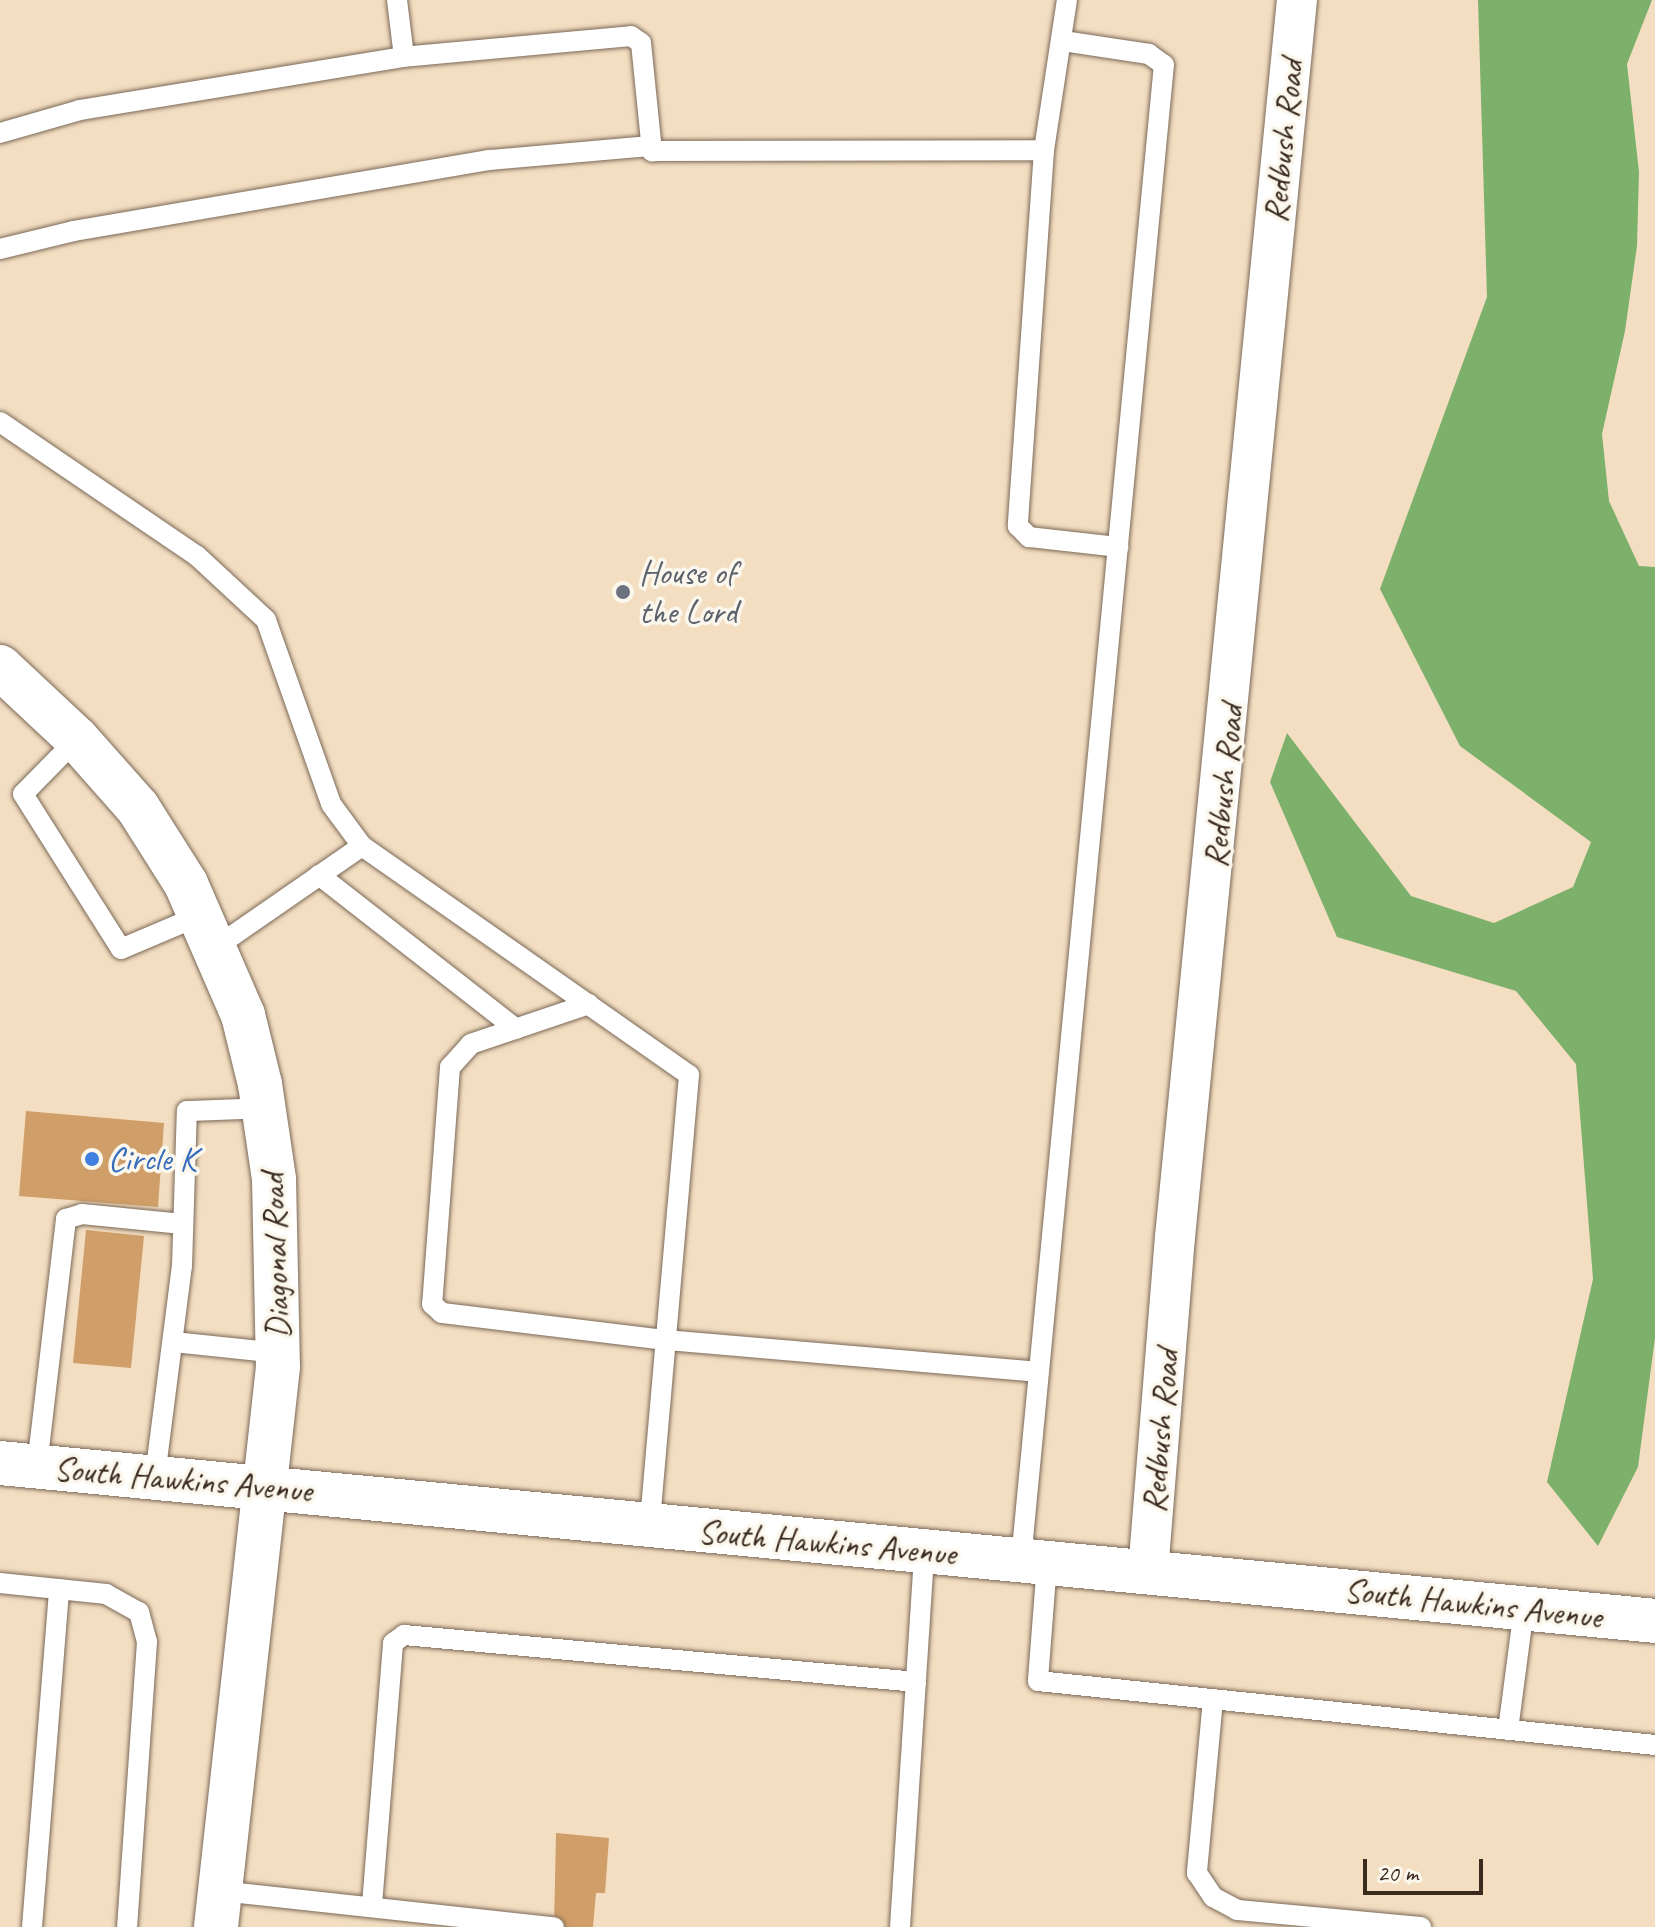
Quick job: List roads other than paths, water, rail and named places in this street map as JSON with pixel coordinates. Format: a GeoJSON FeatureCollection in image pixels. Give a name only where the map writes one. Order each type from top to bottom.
{"type":"FeatureCollection","features":[{"type":"Feature","properties":{"kind":"street","name":"Redbush Road"},"geometry":{"type":"LineString","coordinates":[[1148,1572],[1175,1237],[1297,0]]}},
{"type":"Feature","properties":{"kind":"street","name":"Diagonal Road"},"geometry":{"type":"LineString","coordinates":[[0,667],[77,739],[138,808],[208,931],[243,1015],[264,1108],[274,1179],[278,1353],[267,1486],[218,1909]]}},
{"type":"Feature","properties":{"kind":"street","name":"South Hawkins Avenue"},"geometry":{"type":"LineString","coordinates":[[18,1464],[1655,1621]]}},
{"type":"Feature","properties":{"kind":"lane"},"geometry":{"type":"LineString","coordinates":[[397,0],[404,57]]}},
{"type":"Feature","properties":{"kind":"lane"},"geometry":{"type":"LineString","coordinates":[[1067,0],[1044,150],[1018,526],[1029,537],[1118,547]]}},
{"type":"Feature","properties":{"kind":"lane"},"geometry":{"type":"LineString","coordinates":[[0,133],[80,110],[404,57],[631,36],[641,43],[652,151],[1044,150]]}},
{"type":"Feature","properties":{"kind":"lane"},"geometry":{"type":"LineString","coordinates":[[1063,41],[1149,54],[1164,65],[1039,1372],[1034,1561],[1038,1681],[1655,1745]]}},
{"type":"Feature","properties":{"kind":"lane"},"geometry":{"type":"LineString","coordinates":[[0,249],[74,231],[490,160],[651,146]]}},
{"type":"Feature","properties":{"kind":"lane"},"geometry":{"type":"LineString","coordinates":[[0,422],[197,556],[266,620],[331,804],[362,846],[689,1075],[650,1525]]}},
{"type":"Feature","properties":{"kind":"lane"},"geometry":{"type":"LineString","coordinates":[[77,739],[23,794],[121,949],[208,931],[319,875],[362,846]]}},
{"type":"Feature","properties":{"kind":"lane"},"geometry":{"type":"LineString","coordinates":[[319,875],[516,1029]]}},
{"type":"Feature","properties":{"kind":"lane"},"geometry":{"type":"LineString","coordinates":[[589,1004],[471,1044],[450,1067],[432,1304],[442,1313],[666,1340],[1039,1372]]}},
{"type":"Feature","properties":{"kind":"lane"},"geometry":{"type":"LineString","coordinates":[[155,1476],[174,1342],[187,1111],[264,1108]]}},
{"type":"Feature","properties":{"kind":"lane"},"geometry":{"type":"LineString","coordinates":[[18,1464],[66,1219],[82,1214],[183,1224]]}},
{"type":"Feature","properties":{"kind":"lane"},"geometry":{"type":"LineString","coordinates":[[174,1342],[278,1353]]}},
{"type":"Feature","properties":{"kind":"lane"},"geometry":{"type":"LineString","coordinates":[[900,1927],[924,1551]]}},
{"type":"Feature","properties":{"kind":"lane"},"geometry":{"type":"LineString","coordinates":[[0,1583],[106,1594],[139,1612],[147,1642],[127,1927]]}},
{"type":"Feature","properties":{"kind":"lane"},"geometry":{"type":"LineString","coordinates":[[32,1927],[59,1589]]}},
{"type":"Feature","properties":{"kind":"lane"},"geometry":{"type":"LineString","coordinates":[[1508,1730],[1524,1608]]}},
{"type":"Feature","properties":{"kind":"lane"},"geometry":{"type":"LineString","coordinates":[[372,1905],[393,1643],[404,1635],[916,1682]]}},
{"type":"Feature","properties":{"kind":"lane"},"geometry":{"type":"LineString","coordinates":[[1213,1699],[1197,1873],[1213,1897],[1237,1910],[1421,1927]]}},
{"type":"Feature","properties":{"kind":"lane"},"geometry":{"type":"LineString","coordinates":[[218,1909],[372,1905],[554,1927]]}},
{"type":"Feature","properties":{"kind":"place","name":"House of the Lord"},"geometry":{"type":"Point","coordinates":[623,592]}},
{"type":"Feature","properties":{"kind":"place","name":"Circle K"},"geometry":{"type":"Point","coordinates":[92,1159]}}]}
